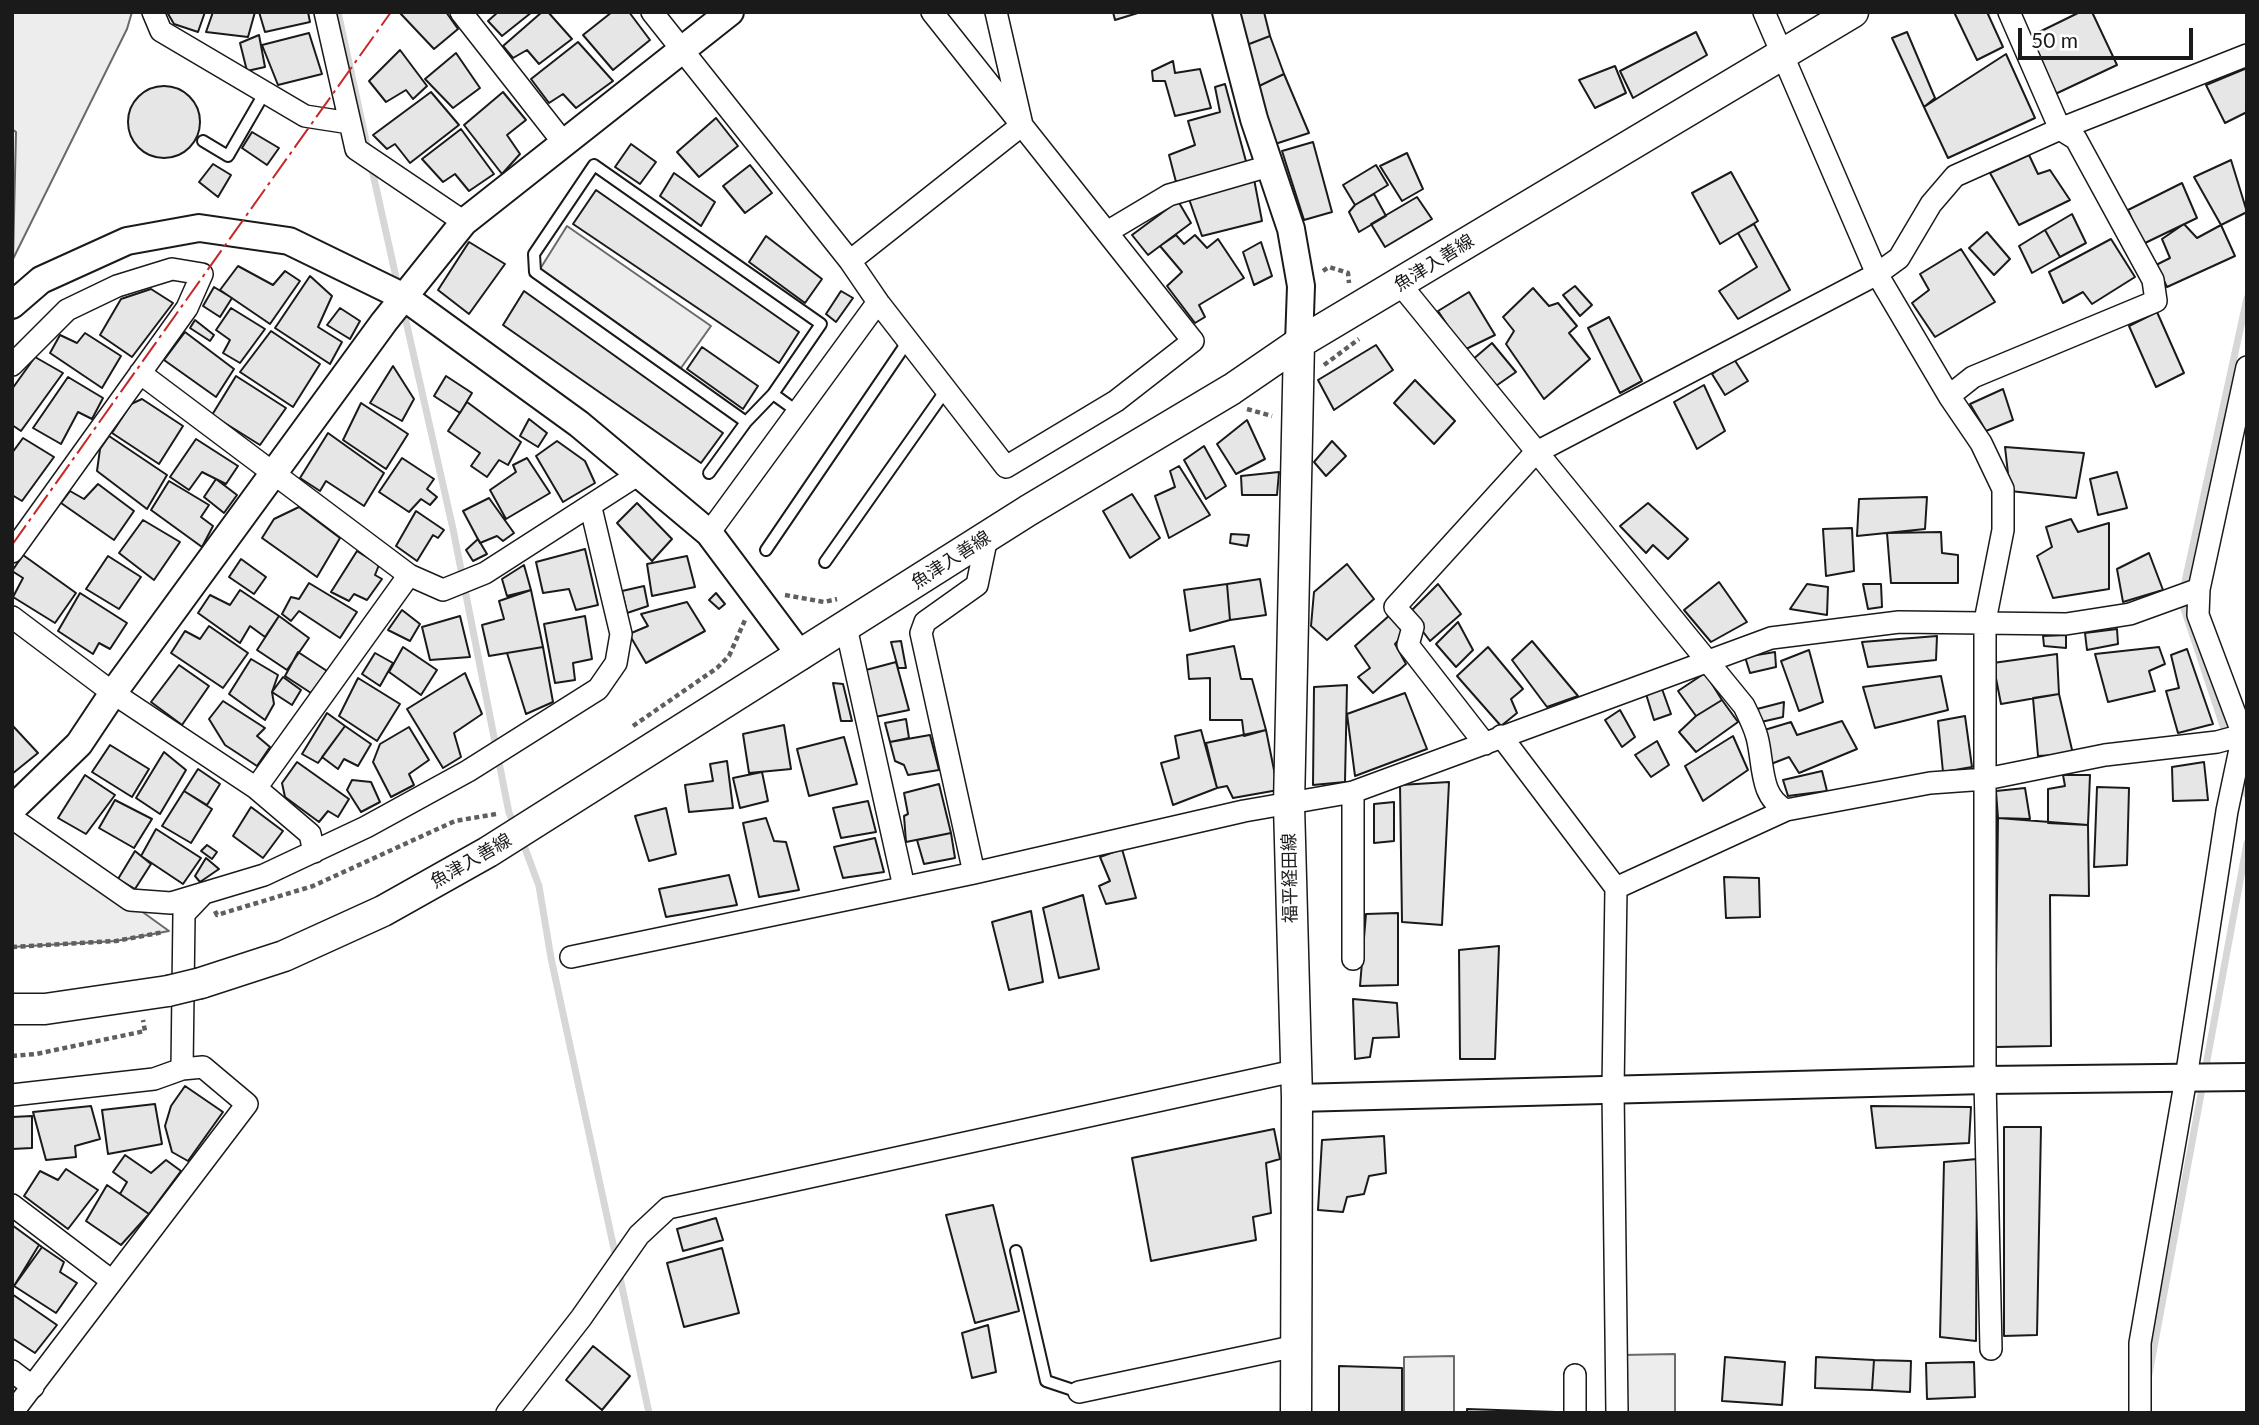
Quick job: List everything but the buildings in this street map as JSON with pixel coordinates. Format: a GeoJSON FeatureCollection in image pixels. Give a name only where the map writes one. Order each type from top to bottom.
{"type":"FeatureCollection","features":[{"type":"Feature","properties":{"kind":"main road","name":"魚津入善線"},"geometry":{"type":"LineString","coordinates":[[12,1009],[45,1009],[168,991],[284,956],[346,928],[488,852],[987,537],[1232,389],[1299,343],[1853,12]]}},
{"type":"Feature","properties":{"kind":"main road","name":"福平経田線"},"geometry":{"type":"LineString","coordinates":[[1296,1413],[1295,1084],[1289,805],[1299,343]]}},
{"type":"Feature","properties":{"kind":"street"},"geometry":{"type":"LineString","coordinates":[[153,12],[161,31],[305,116],[350,123]]}},
{"type":"Feature","properties":{"kind":"street"},"geometry":{"type":"LineString","coordinates":[[325,12],[356,149],[464,222]]}},
{"type":"Feature","properties":{"kind":"street"},"geometry":{"type":"LineString","coordinates":[[461,12],[563,142]]}},
{"type":"Feature","properties":{"kind":"street"},"geometry":{"type":"LineString","coordinates":[[652,12],[850,261],[878,302],[1006,467],[1116,401],[1193,341],[932,12]]}},
{"type":"Feature","properties":{"kind":"street"},"geometry":{"type":"LineString","coordinates":[[12,809],[79,744],[113,693],[404,297],[464,222],[563,142],[684,51],[730,12]]}},
{"type":"Feature","properties":{"kind":"street"},"geometry":{"type":"LineString","coordinates":[[996,12],[1022,125]]}},
{"type":"Feature","properties":{"kind":"street"},"geometry":{"type":"LineString","coordinates":[[1226,12],[1254,119],[1291,229],[1301,286],[1299,343]]}},
{"type":"Feature","properties":{"kind":"street"},"geometry":{"type":"LineString","coordinates":[[1764,12],[1877,274],[1949,396],[1981,443],[2003,489],[2003,530],[1985,621],[1985,1080],[1991,1349]]}},
{"type":"Feature","properties":{"kind":"street"},"geometry":{"type":"LineString","coordinates":[[1949,396],[1973,377],[2156,301],[2153,280],[2076,139],[2060,129],[2009,12]]}},
{"type":"Feature","properties":{"kind":"street"},"geometry":{"type":"LineString","coordinates":[[1617,1413],[1613,1090],[1616,888],[1493,740],[1408,645],[1413,627],[1395,607],[1535,453],[1877,274],[1899,258],[1931,204],[1955,176],[2060,129],[2247,55]]}},
{"type":"Feature","properties":{"kind":"street"},"geometry":{"type":"LineString","coordinates":[[850,261],[1022,125]]}},
{"type":"Feature","properties":{"kind":"street"},"geometry":{"type":"LineString","coordinates":[[1107,232],[1169,195],[1269,166]]}},
{"type":"Feature","properties":{"kind":"street"},"geometry":{"type":"LineString","coordinates":[[12,305],[41,280],[127,241],[200,228],[289,241],[404,297],[579,424],[709,533],[801,656]]}},
{"type":"Feature","properties":{"kind":"street"},"geometry":{"type":"LineString","coordinates":[[12,365],[67,310],[117,286],[172,269],[202,274],[187,308],[12,552]]}},
{"type":"Feature","properties":{"kind":"street"},"geometry":{"type":"LineString","coordinates":[[1400,284],[1535,453],[1744,706],[1757,734],[1768,794],[1776,805],[1787,810]]}},
{"type":"Feature","properties":{"kind":"street"},"geometry":{"type":"LineString","coordinates":[[709,533],[878,302]]}},
{"type":"Feature","properties":{"kind":"street"},"geometry":{"type":"LineString","coordinates":[[2140,1413],[2140,1343],[2186,1078],[2227,811],[2245,733],[2198,615],[2199,589],[2247,367]]}},
{"type":"Feature","properties":{"kind":"street"},"geometry":{"type":"LineString","coordinates":[[140,373],[409,575],[443,590],[485,573],[591,508],[639,474]]}},
{"type":"Feature","properties":{"kind":"street"},"geometry":{"type":"LineString","coordinates":[[12,818],[130,900],[172,903],[264,875],[314,852],[468,771],[598,689],[616,663],[621,634],[591,508]]}},
{"type":"Feature","properties":{"kind":"street"},"geometry":{"type":"LineString","coordinates":[[974,873],[921,633],[925,622],[977,585],[987,537]]}},
{"type":"Feature","properties":{"kind":"street"},"geometry":{"type":"LineString","coordinates":[[256,788],[409,575]]}},
{"type":"Feature","properties":{"kind":"street"},"geometry":{"type":"LineString","coordinates":[[571,957],[974,873],[1244,810],[1289,805],[1353,792],[1771,638],[1818,630],[1899,622],[2066,624],[2130,614],[2199,589]]}},
{"type":"Feature","properties":{"kind":"street"},"geometry":{"type":"LineString","coordinates":[[12,617],[113,693],[256,788],[310,834],[314,852]]}},
{"type":"Feature","properties":{"kind":"street"},"geometry":{"type":"LineString","coordinates":[[845,627],[904,887]]}},
{"type":"Feature","properties":{"kind":"street"},"geometry":{"type":"LineString","coordinates":[[1616,888],[1787,810],[1930,783],[1986,779],[2105,755],[2217,743],[2245,733]]}},
{"type":"Feature","properties":{"kind":"street"},"geometry":{"type":"LineString","coordinates":[[1353,792],[1353,959]]}},
{"type":"Feature","properties":{"kind":"street"},"geometry":{"type":"LineString","coordinates":[[182,1069],[184,914],[204,893]]}},
{"type":"Feature","properties":{"kind":"street"},"geometry":{"type":"LineString","coordinates":[[12,1095],[154,1079],[182,1069],[202,1068],[247,1104],[12,1413]]}},
{"type":"Feature","properties":{"kind":"street"},"geometry":{"type":"LineString","coordinates":[[507,1413],[581,1318],[639,1235],[668,1208],[1295,1084],[1613,1090],[1985,1080],[2247,1077]]}},
{"type":"Feature","properties":{"kind":"street"},"geometry":{"type":"LineString","coordinates":[[12,1205],[113,1281]]}},
{"type":"Feature","properties":{"kind":"street"},"geometry":{"type":"LineString","coordinates":[[1079,1392],[1296,1346]]}},
{"type":"Feature","properties":{"kind":"street"},"geometry":{"type":"LineString","coordinates":[[12,1371],[33,1387]]}},
{"type":"Feature","properties":{"kind":"street"},"geometry":{"type":"LineString","coordinates":[[1575,1375],[1575,1413]]}},
{"type":"Feature","properties":{"kind":"lane"},"geometry":{"type":"LineString","coordinates":[[203,141],[228,156],[265,92]]}},
{"type":"Feature","properties":{"kind":"lane"},"geometry":{"type":"LineString","coordinates":[[709,473],[746,422],[773,394],[821,324],[594,165],[534,254],[535,272],[746,422]]}},
{"type":"Feature","properties":{"kind":"lane"},"geometry":{"type":"LineString","coordinates":[[766,550],[908,341]]}},
{"type":"Feature","properties":{"kind":"lane"},"geometry":{"type":"LineString","coordinates":[[825,562],[946,390]]}},
{"type":"Feature","properties":{"kind":"lane"},"geometry":{"type":"LineString","coordinates":[[773,394],[798,412]]}},
{"type":"Feature","properties":{"kind":"lane"},"geometry":{"type":"LineString","coordinates":[[1016,1251],[1046,1381],[1079,1392]]}},
{"type":"Feature","properties":{"kind":"path"},"geometry":{"type":"LineString","coordinates":[[625,732],[718,668],[729,656],[746,617],[787,594],[824,602],[841,598]]}},
{"type":"Feature","properties":{"kind":"path"},"geometry":{"type":"LineString","coordinates":[[204,893],[218,915],[257,905],[313,886],[455,821],[482,817]]}},
{"type":"Feature","properties":{"kind":"path"},"geometry":{"type":"LineString","coordinates":[[12,947],[131,939],[172,930],[184,914]]}},
{"type":"Feature","properties":{"kind":"path"},"geometry":{"type":"LineString","coordinates":[[12,1056],[36,1054],[145,1031],[143,1015]]}},
{"type":"Feature","properties":{"kind":"shaded area"},"geometry":{"type":"Polygon","coordinates":[[[12,12],[132,12],[127,29],[13,259],[16,132],[12,129],[12,12]]]}},
{"type":"Feature","properties":{"kind":"shaded area"},"geometry":{"type":"Polygon","coordinates":[[[567,226],[711,326],[681,368],[540,269],[567,226]]]}},
{"type":"Feature","properties":{"kind":"shaded area"},"geometry":{"type":"Polygon","coordinates":[[[12,818],[169,931],[116,941],[12,947],[12,818]]]}},
{"type":"Feature","properties":{"kind":"shaded area"},"geometry":{"type":"Polygon","coordinates":[[[1675,1354],[1675,1413],[1623,1413],[1623,1355],[1675,1354]]]}},
{"type":"Feature","properties":{"kind":"shaded area"},"geometry":{"type":"Polygon","coordinates":[[[1454,1356],[1454,1413],[1404,1413],[1404,1357],[1454,1356]]]}},
{"type":"Feature","properties":{"kind":"waterway"},"geometry":{"type":"LineString","coordinates":[[338,12],[368,150]]}},
{"type":"Feature","properties":{"kind":"waterway"},"geometry":{"type":"LineString","coordinates":[[371,165],[398,286]]}},
{"type":"Feature","properties":{"kind":"waterway"},"geometry":{"type":"LineString","coordinates":[[2227,738],[2181,600],[2247,298]]}},
{"type":"Feature","properties":{"kind":"waterway"},"geometry":{"type":"LineString","coordinates":[[403,308],[453,529],[509,813],[515,826]]}},
{"type":"Feature","properties":{"kind":"waterway"},"geometry":{"type":"LineString","coordinates":[[2241,779],[2247,795]]}},
{"type":"Feature","properties":{"kind":"waterway"},"geometry":{"type":"LineString","coordinates":[[522,840],[539,886],[551,958],[616,1258]]}},
{"type":"Feature","properties":{"kind":"waterway"},"geometry":{"type":"LineString","coordinates":[[2205,1071],[2247,843]]}},
{"type":"Feature","properties":{"kind":"waterway"},"geometry":{"type":"LineString","coordinates":[[2149,1374],[2203,1083]]}},
{"type":"Feature","properties":{"kind":"waterway"},"geometry":{"type":"LineString","coordinates":[[619,1273],[649,1413]]}},
{"type":"Feature","properties":{"kind":"power"},"geometry":{"type":"LineString","coordinates":[[12,545],[391,12]]}}]}
